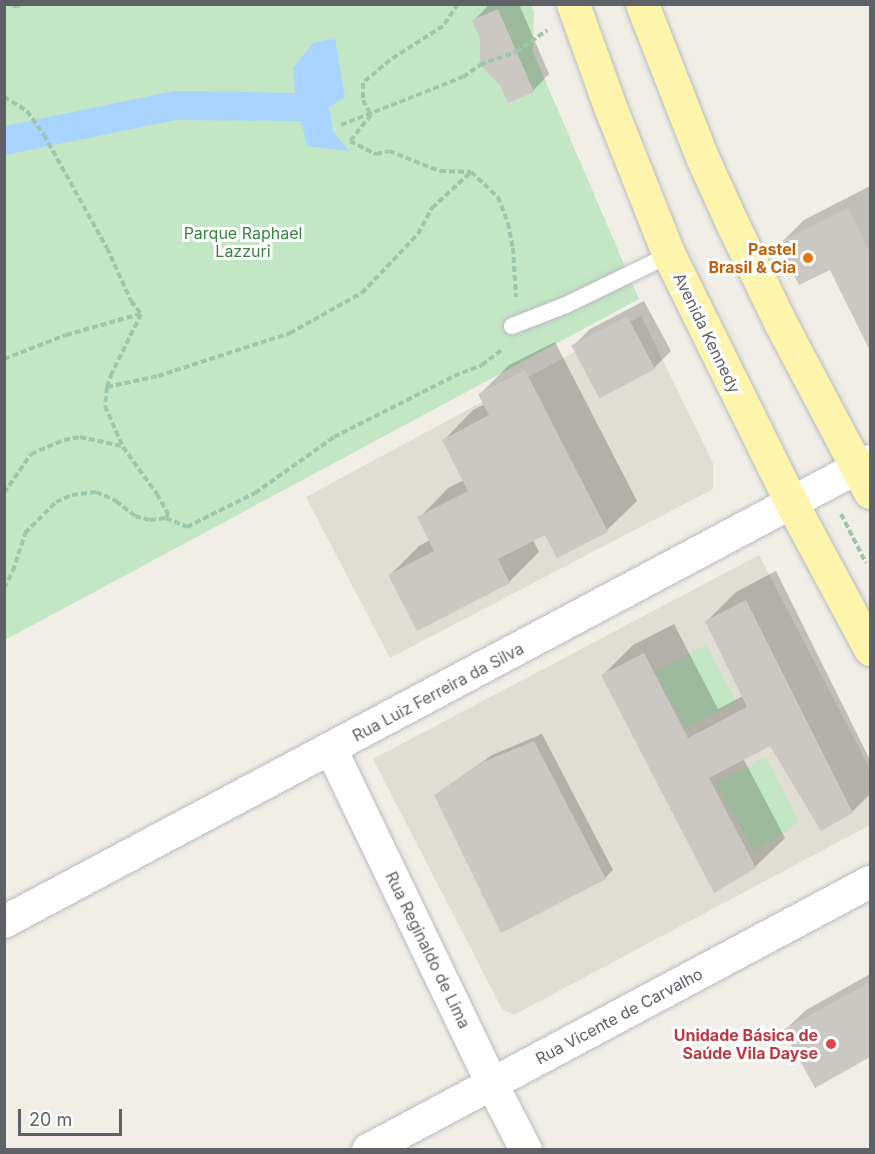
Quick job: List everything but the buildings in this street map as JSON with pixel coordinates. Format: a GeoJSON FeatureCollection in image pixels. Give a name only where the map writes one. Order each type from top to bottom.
{"type":"FeatureCollection","features":[{"type":"Feature","properties":{"kind":"main road"},"geometry":{"type":"LineString","coordinates":[[642,4],[702,157],[726,210],[781,324],[866,474]]}},
{"type":"Feature","properties":{"kind":"main road","name":"Avenida Kennedy"},"geometry":{"type":"LineString","coordinates":[[574,8],[669,255],[792,504],[870,649]]}},
{"type":"Feature","properties":{"kind":"street","name":"Rua Luiz Ferreira da Silva"},"geometry":{"type":"LineString","coordinates":[[4,922],[826,485],[866,474]]}},
{"type":"Feature","properties":{"kind":"street","name":"Rua Reginaldo de Lima"},"geometry":{"type":"LineString","coordinates":[[331,749],[492,1084],[526,1149]]}},
{"type":"Feature","properties":{"kind":"street","name":"Rua Vicente de Carvalho"},"geometry":{"type":"LineString","coordinates":[[368,1149],[870,882]]}},
{"type":"Feature","properties":{"kind":"lane"},"geometry":{"type":"LineString","coordinates":[[512,326],[566,305],[669,255]]}},
{"type":"Feature","properties":{"kind":"path"},"geometry":{"type":"LineString","coordinates":[[12,4],[16,7],[21,4]]}},
{"type":"Feature","properties":{"kind":"path"},"geometry":{"type":"LineString","coordinates":[[371,115],[363,100],[363,83],[390,60],[442,26],[458,4]]}},
{"type":"Feature","properties":{"kind":"path"},"geometry":{"type":"LineString","coordinates":[[341,125],[371,115],[516,52],[574,8]]}},
{"type":"Feature","properties":{"kind":"path"},"geometry":{"type":"LineString","coordinates":[[4,97],[27,111],[55,155],[107,248],[131,301],[141,314]]}},
{"type":"Feature","properties":{"kind":"path"},"geometry":{"type":"LineString","coordinates":[[4,588],[14,571],[25,533],[56,501],[72,495],[96,492],[116,501],[135,516],[150,520],[166,518],[186,527],[255,493],[334,437],[496,356],[508,344],[512,326],[516,276],[508,223],[498,197],[471,171],[440,171],[389,151],[376,154],[350,141],[371,115]]}},
{"type":"Feature","properties":{"kind":"path"},"geometry":{"type":"LineString","coordinates":[[107,387],[158,376],[290,333],[362,293],[418,234],[432,208],[471,171]]}},
{"type":"Feature","properties":{"kind":"path"},"geometry":{"type":"LineString","coordinates":[[4,359],[66,335],[141,314]]}},
{"type":"Feature","properties":{"kind":"path"},"geometry":{"type":"LineString","coordinates":[[141,314],[107,387],[105,406],[123,447],[157,494],[168,514],[166,518]]}},
{"type":"Feature","properties":{"kind":"path"},"geometry":{"type":"LineString","coordinates":[[4,493],[31,454],[64,440],[80,437],[123,447]]}},
{"type":"Feature","properties":{"kind":"path"},"geometry":{"type":"LineString","coordinates":[[826,485],[870,572]]}},
{"type":"Feature","properties":{"kind":"shaded area"},"geometry":{"type":"Polygon","coordinates":[[[641,316],[713,463],[713,489],[390,658],[306,497],[641,316]]]}},
{"type":"Feature","properties":{"kind":"shaded area"},"geometry":{"type":"Polygon","coordinates":[[[759,555],[870,769],[870,825],[514,1015],[502,1009],[373,759],[759,555]]]}},
{"type":"Feature","properties":{"kind":"green space","name":"Parque Raphael Lazzuri"},"geometry":{"type":"Polygon","coordinates":[[[5,5],[531,5],[534,12],[533,52],[639,299],[5,640],[5,5]]]}},
{"type":"Feature","properties":{"kind":"green space"},"geometry":{"type":"Polygon","coordinates":[[[706,645],[736,702],[686,728],[656,672],[706,645]]]}},
{"type":"Feature","properties":{"kind":"green space"},"geometry":{"type":"Polygon","coordinates":[[[766,757],[799,822],[755,852],[715,783],[766,757]]]}},
{"type":"Feature","properties":{"kind":"water"},"geometry":{"type":"Polygon","coordinates":[[[335,38],[345,97],[329,107],[333,131],[349,151],[307,146],[301,121],[176,120],[5,155],[5,126],[174,91],[295,93],[293,68],[313,43],[335,38]]]}},
{"type":"Feature","properties":{"kind":"place","name":"Pastel Brasil & Cia"},"geometry":{"type":"Point","coordinates":[808,258]}},
{"type":"Feature","properties":{"kind":"place","name":"Unidade Básica de Saúde Vila Dayse"},"geometry":{"type":"Point","coordinates":[831,1044]}}]}
